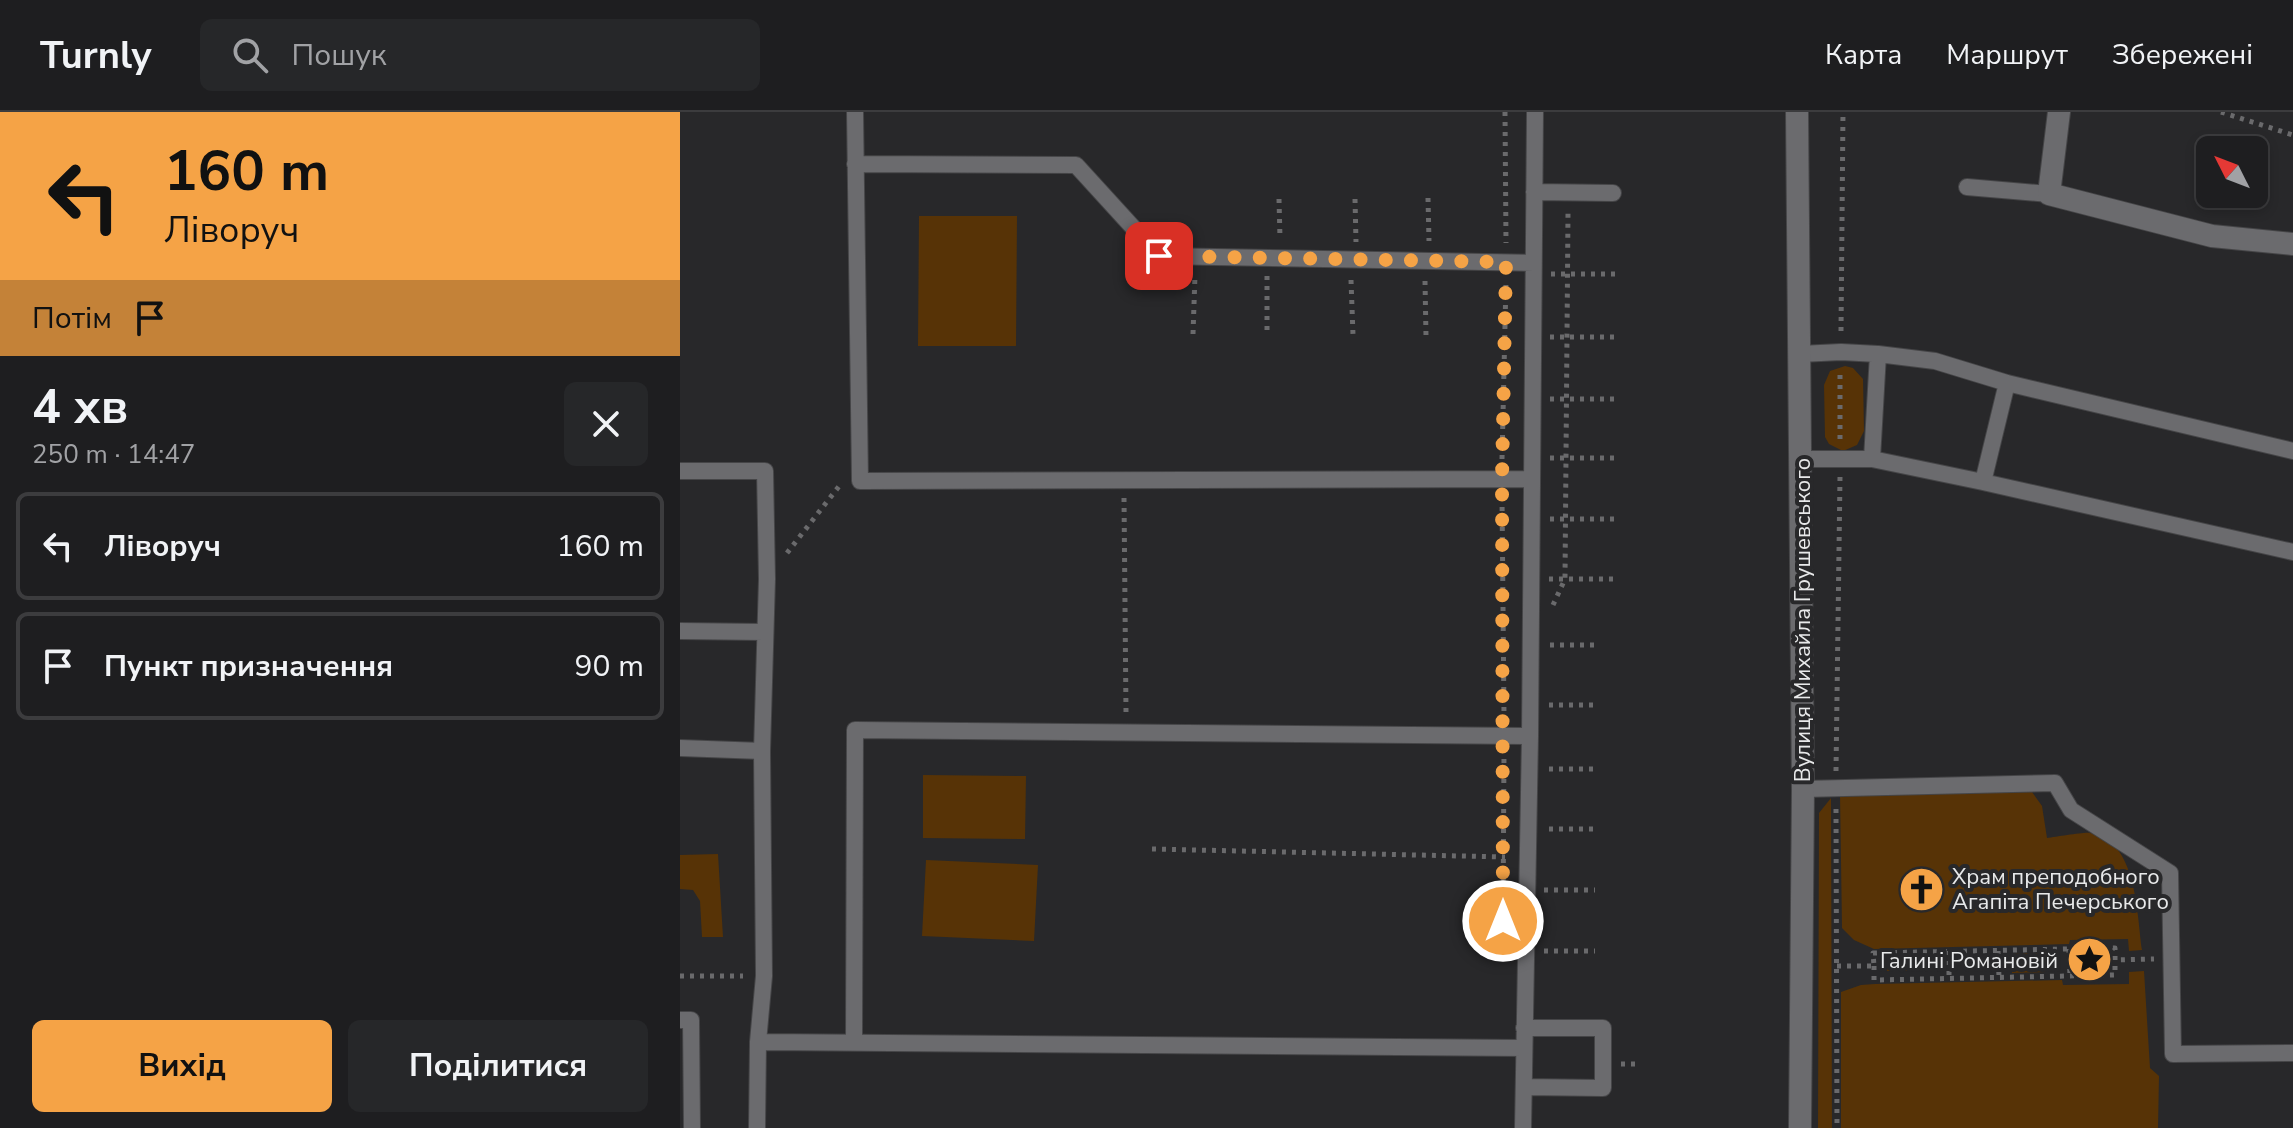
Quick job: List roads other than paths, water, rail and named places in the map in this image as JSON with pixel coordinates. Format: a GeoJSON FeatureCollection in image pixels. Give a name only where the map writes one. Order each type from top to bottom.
{"type":"FeatureCollection","features":[{"type":"Feature","properties":{"kind":"street","name":"Вулиця Михайла Грушевського"},"geometry":{"type":"LineString","coordinates":[[1797,112],[1803,789],[1800,1128]]}},
{"type":"Feature","properties":{"kind":"street"},"geometry":{"type":"LineString","coordinates":[[2059,112],[2049,194],[2212,236],[2293,244]]}},
{"type":"Feature","properties":{"kind":"lane"},"geometry":{"type":"LineString","coordinates":[[855,112],[860,481],[1531,479]]}},
{"type":"Feature","properties":{"kind":"lane"},"geometry":{"type":"LineString","coordinates":[[1523,1128],[1535,112]]}},
{"type":"Feature","properties":{"kind":"lane"},"geometry":{"type":"LineString","coordinates":[[855,164],[1076,165],[1159,256],[1506,262],[1533,268]]}},
{"type":"Feature","properties":{"kind":"lane"},"geometry":{"type":"LineString","coordinates":[[1967,187],[2049,194]]}},
{"type":"Feature","properties":{"kind":"lane"},"geometry":{"type":"LineString","coordinates":[[1534,192],[1613,193]]}},
{"type":"Feature","properties":{"kind":"lane"},"geometry":{"type":"LineString","coordinates":[[1800,354],[1841,352],[1935,361],[2007,383],[2293,451]]}},
{"type":"Feature","properties":{"kind":"lane"},"geometry":{"type":"LineString","coordinates":[[1872,459],[1878,354]]}},
{"type":"Feature","properties":{"kind":"lane"},"geometry":{"type":"LineString","coordinates":[[1983,482],[2007,383]]}},
{"type":"Feature","properties":{"kind":"lane"},"geometry":{"type":"LineString","coordinates":[[1801,459],[1872,459],[2293,552]]}},
{"type":"Feature","properties":{"kind":"lane"},"geometry":{"type":"LineString","coordinates":[[680,471],[765,471],[767,579],[762,751],[764,976],[758,1042],[757,1128]]}},
{"type":"Feature","properties":{"kind":"lane"},"geometry":{"type":"LineString","coordinates":[[680,631],[765,632]]}},
{"type":"Feature","properties":{"kind":"lane"},"geometry":{"type":"LineString","coordinates":[[854,1042],[855,730],[1530,736]]}},
{"type":"Feature","properties":{"kind":"lane"},"geometry":{"type":"LineString","coordinates":[[680,748],[762,751]]}},
{"type":"Feature","properties":{"kind":"lane"},"geometry":{"type":"LineString","coordinates":[[1803,789],[2055,783],[2071,810],[2170,873],[2173,1054],[2293,1053]]}},
{"type":"Feature","properties":{"kind":"lane"},"geometry":{"type":"LineString","coordinates":[[680,1020],[691,1020],[692,1128]]}},
{"type":"Feature","properties":{"kind":"lane"},"geometry":{"type":"LineString","coordinates":[[1524,1028],[1603,1028],[1603,1088],[1524,1087]]}},
{"type":"Feature","properties":{"kind":"lane"},"geometry":{"type":"LineString","coordinates":[[758,1042],[1524,1048]]}},
{"type":"Feature","properties":{"kind":"place","name":"Храм преподобного Агапіта Печерського"},"geometry":{"type":"Point","coordinates":[1921,889]}},
{"type":"Feature","properties":{"kind":"place","name":"Галині Романовій"},"geometry":{"type":"Point","coordinates":[2089,960]}}]}
